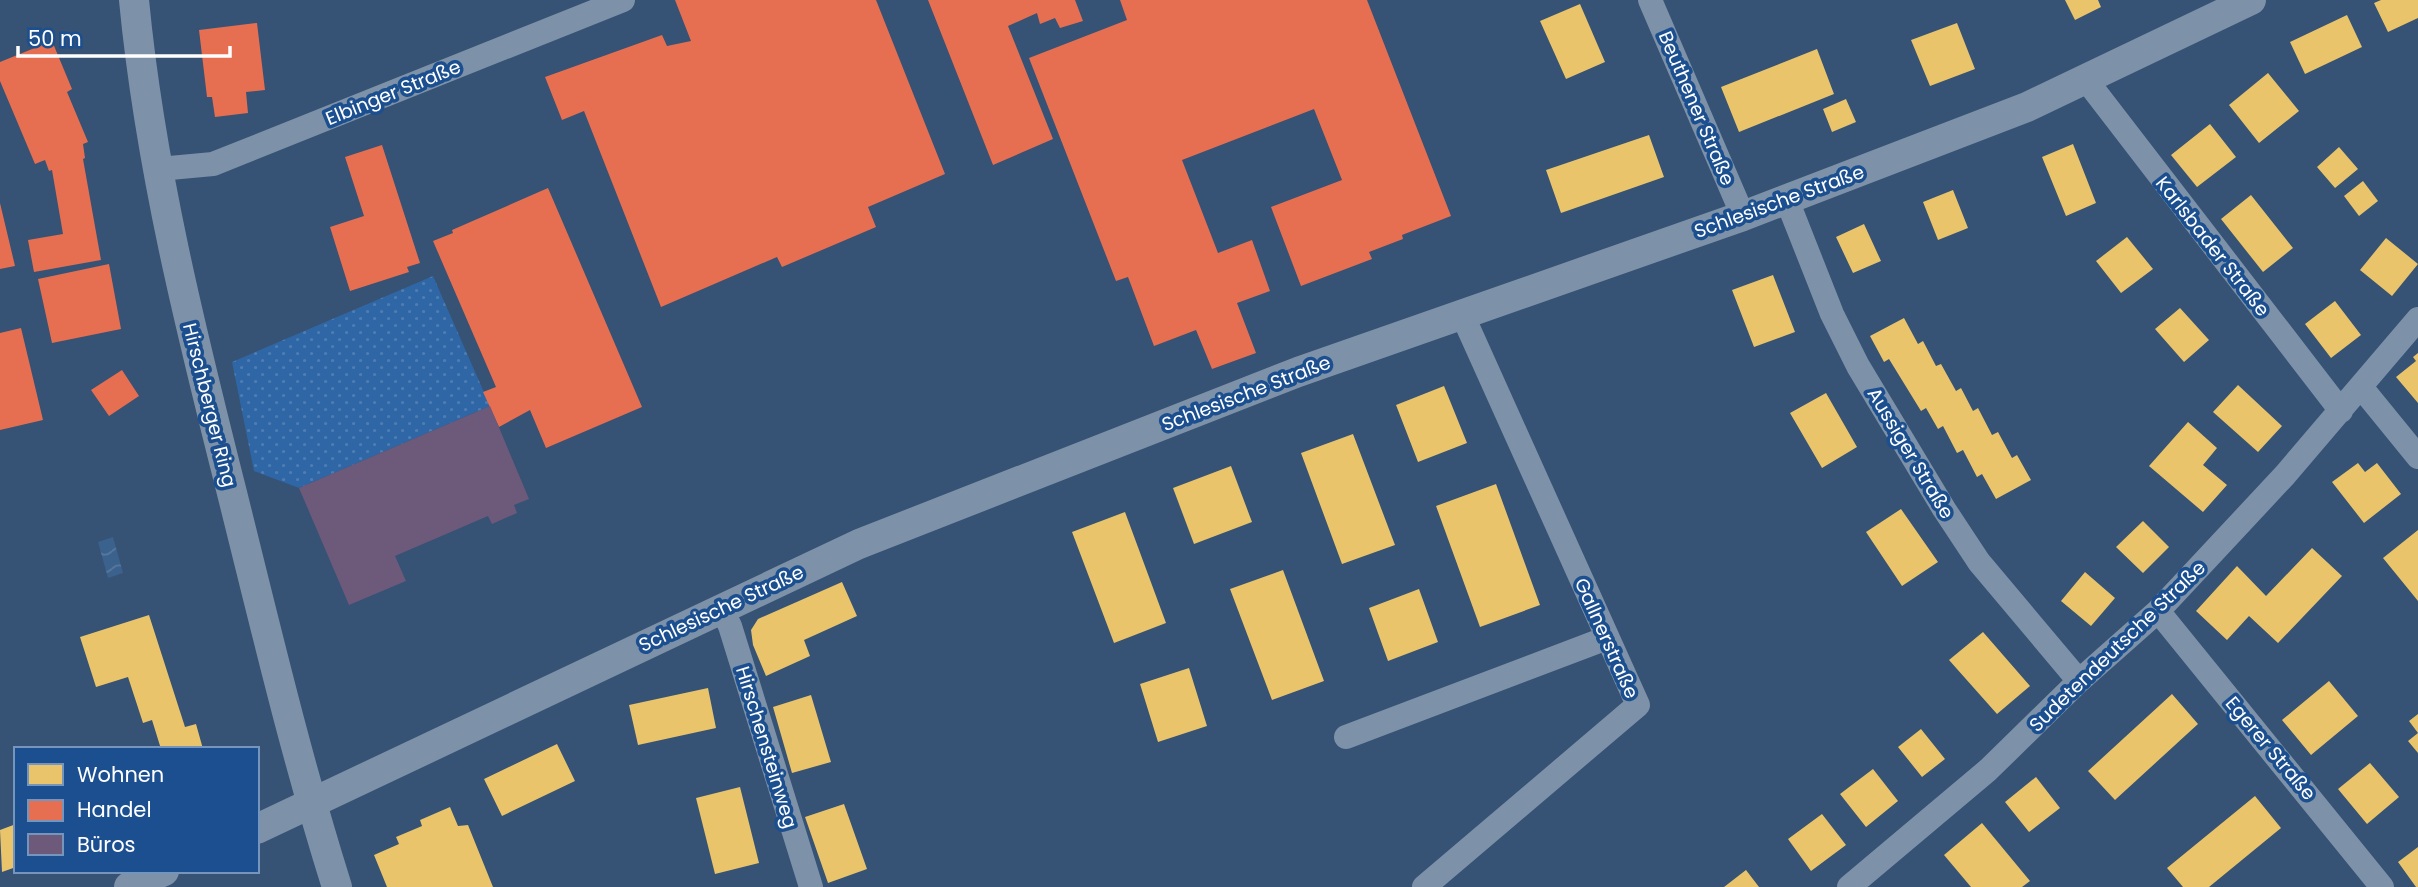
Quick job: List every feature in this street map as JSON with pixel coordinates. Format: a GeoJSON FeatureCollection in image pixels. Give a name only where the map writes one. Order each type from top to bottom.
{"type":"FeatureCollection","features":[{"type":"Feature","properties":{"kind":"street","name":"Hirschberger Ring"},"geometry":{"type":"LineString","coordinates":[[134,0],[159,169],[206,392],[310,805],[337,887]]}},
{"type":"Feature","properties":{"kind":"street","name":"Elbinger Straße"},"geometry":{"type":"LineString","coordinates":[[159,169],[213,164],[623,0]]}},
{"type":"Feature","properties":{"kind":"street","name":"Beuthener Straße"},"geometry":{"type":"LineString","coordinates":[[1650,0],[1743,216]]}},
{"type":"Feature","properties":{"kind":"street","name":"Schlesische Straße"},"geometry":{"type":"LineString","coordinates":[[259,828],[859,544],[1298,372],[1787,200],[2087,81],[2251,0]]}},
{"type":"Feature","properties":{"kind":"street","name":"Karlsbader Straße"},"geometry":{"type":"LineString","coordinates":[[2087,81],[2341,411]]}},
{"type":"Feature","properties":{"kind":"street","name":"Aussiger Straße"},"geometry":{"type":"LineString","coordinates":[[1787,200],[1832,314],[1858,366],[1944,509],[1979,562],[2079,681]]}},
{"type":"Feature","properties":{"kind":"street","name":"Gallnerstraße"},"geometry":{"type":"LineString","coordinates":[[1424,887],[1638,705],[1462,314]]}},
{"type":"Feature","properties":{"kind":"street","name":"Sudetendeutsche Straße"},"geometry":{"type":"LineString","coordinates":[[1849,887],[1988,770],[2079,681],[2158,611],[2286,475],[2418,319]]}},
{"type":"Feature","properties":{"kind":"street"},"geometry":{"type":"LineString","coordinates":[[2361,387],[2418,457]]}},
{"type":"Feature","properties":{"kind":"street","name":"Hirschensteinweg"},"geometry":{"type":"LineString","coordinates":[[721,608],[730,626],[811,887]]}},
{"type":"Feature","properties":{"kind":"street","name":"Egerer Straße"},"geometry":{"type":"LineString","coordinates":[[2158,611],[2382,887]]}},
{"type":"Feature","properties":{"kind":"street"},"geometry":{"type":"LineString","coordinates":[[1346,737],[1607,638]]}},
{"type":"Feature","properties":{"kind":"street"},"geometry":{"type":"LineString","coordinates":[[130,887],[160,873]]}},
{"type":"Feature","properties":{"kind":"shaded area"},"geometry":{"type":"Polygon","coordinates":[[[433,276],[490,406],[299,488],[254,471],[232,362],[433,276]]]}},
{"type":"Feature","properties":{"kind":"water"},"geometry":{"type":"Polygon","coordinates":[[[113,537],[123,573],[108,578],[98,542],[113,537]]]}},
{"type":"Feature","properties":{"kind":"building: Wohnen"},"geometry":{"type":"Polygon","coordinates":[[[2065,0],[2098,0],[2101,7],[2075,20],[2065,0]]]}},
{"type":"Feature","properties":{"kind":"building: Wohnen"},"geometry":{"type":"Polygon","coordinates":[[[2381,0],[2418,0],[2418,18],[2388,32],[2374,3],[2381,0]]]}},
{"type":"Feature","properties":{"kind":"building: Wohnen"},"geometry":{"type":"Polygon","coordinates":[[[1580,4],[1605,62],[1566,79],[1540,21],[1580,4]]]}},
{"type":"Feature","properties":{"kind":"building: Wohnen"},"geometry":{"type":"Polygon","coordinates":[[[2347,15],[2362,47],[2305,74],[2290,42],[2347,15]]]}},
{"type":"Feature","properties":{"kind":"building: Wohnen"},"geometry":{"type":"Polygon","coordinates":[[[1957,23],[1975,69],[1930,86],[1911,40],[1957,23]]]}},
{"type":"Feature","properties":{"kind":"building: Wohnen"},"geometry":{"type":"Polygon","coordinates":[[[1817,49],[1834,94],[1739,132],[1721,87],[1817,49]]]}},
{"type":"Feature","properties":{"kind":"building: Wohnen"},"geometry":{"type":"Polygon","coordinates":[[[2268,73],[2299,111],[2259,143],[2229,105],[2268,73]]]}},
{"type":"Feature","properties":{"kind":"building: Wohnen"},"geometry":{"type":"Polygon","coordinates":[[[1846,99],[1856,122],[1832,132],[1823,109],[1846,99]]]}},
{"type":"Feature","properties":{"kind":"building: Wohnen"},"geometry":{"type":"Polygon","coordinates":[[[2210,124],[2236,157],[2197,187],[2171,155],[2210,124]]]}},
{"type":"Feature","properties":{"kind":"building: Wohnen"},"geometry":{"type":"Polygon","coordinates":[[[1649,135],[1664,177],[1561,213],[1546,170],[1649,135]]]}},
{"type":"Feature","properties":{"kind":"building: Wohnen"},"geometry":{"type":"Polygon","coordinates":[[[2073,144],[2096,203],[2066,216],[2042,157],[2073,144]]]}},
{"type":"Feature","properties":{"kind":"building: Wohnen"},"geometry":{"type":"Polygon","coordinates":[[[2339,147],[2358,169],[2335,188],[2317,167],[2339,147]]]}},
{"type":"Feature","properties":{"kind":"building: Wohnen"},"geometry":{"type":"Polygon","coordinates":[[[2363,181],[2378,201],[2359,216],[2344,196],[2363,181]]]}},
{"type":"Feature","properties":{"kind":"building: Wohnen"},"geometry":{"type":"Polygon","coordinates":[[[1953,190],[1968,228],[1938,240],[1923,202],[1953,190]]]}},
{"type":"Feature","properties":{"kind":"building: Wohnen"},"geometry":{"type":"Polygon","coordinates":[[[2251,195],[2293,248],[2263,272],[2221,219],[2251,195]]]}},
{"type":"Feature","properties":{"kind":"building: Wohnen"},"geometry":{"type":"Polygon","coordinates":[[[1864,224],[1881,261],[1853,273],[1836,237],[1864,224]]]}},
{"type":"Feature","properties":{"kind":"building: Wohnen"},"geometry":{"type":"Polygon","coordinates":[[[2127,237],[2153,269],[2121,293],[2096,261],[2127,237]]]}},
{"type":"Feature","properties":{"kind":"building: Wohnen"},"geometry":{"type":"Polygon","coordinates":[[[2386,238],[2418,264],[2392,296],[2360,270],[2386,238]]]}},
{"type":"Feature","properties":{"kind":"building: Wohnen"},"geometry":{"type":"Polygon","coordinates":[[[1773,275],[1795,332],[1754,347],[1732,290],[1773,275]]]}},
{"type":"Feature","properties":{"kind":"building: Wohnen"},"geometry":{"type":"Polygon","coordinates":[[[2335,301],[2361,335],[2331,358],[2305,324],[2335,301]]]}},
{"type":"Feature","properties":{"kind":"building: Wohnen"},"geometry":{"type":"Polygon","coordinates":[[[2180,308],[2209,340],[2184,362],[2155,329],[2180,308]]]}},
{"type":"Feature","properties":{"kind":"building: Wohnen"},"geometry":{"type":"Polygon","coordinates":[[[1904,318],[1918,344],[1923,341],[1936,366],[1941,364],[1956,391],[1961,388],[1973,411],[1978,408],[1992,435],[1998,432],[2012,458],[2017,455],[2031,480],[1996,499],[1982,474],[1977,477],[1963,450],[1957,453],[1943,426],[1938,429],[1926,408],[1921,411],[1889,359],[1884,362],[1870,336],[1904,318]]]}},
{"type":"Feature","properties":{"kind":"building: Wohnen"},"geometry":{"type":"Polygon","coordinates":[[[2418,353],[2418,403],[2396,377],[2416,361],[2413,357],[2418,353]]]}},
{"type":"Feature","properties":{"kind":"building: Wohnen"},"geometry":{"type":"Polygon","coordinates":[[[2238,385],[2282,426],[2258,452],[2213,412],[2238,385]]]}},
{"type":"Feature","properties":{"kind":"building: Wohnen"},"geometry":{"type":"Polygon","coordinates":[[[1444,386],[1467,443],[1418,462],[1396,405],[1444,386]]]}},
{"type":"Feature","properties":{"kind":"building: Wohnen"},"geometry":{"type":"Polygon","coordinates":[[[1826,393],[1857,447],[1822,468],[1790,413],[1826,393]]]}},
{"type":"Feature","properties":{"kind":"building: Wohnen"},"geometry":{"type":"Polygon","coordinates":[[[2188,422],[2217,448],[2203,465],[2227,485],[2203,512],[2149,466],[2188,422]]]}},
{"type":"Feature","properties":{"kind":"building: Wohnen"},"geometry":{"type":"Polygon","coordinates":[[[1353,434],[1395,545],[1342,564],[1301,453],[1353,434]]]}},
{"type":"Feature","properties":{"kind":"building: Wohnen"},"geometry":{"type":"Polygon","coordinates":[[[2358,463],[2365,472],[2377,463],[2401,494],[2364,523],[2332,482],[2358,463]]]}},
{"type":"Feature","properties":{"kind":"building: Wohnen"},"geometry":{"type":"Polygon","coordinates":[[[1231,466],[1252,522],[1194,544],[1173,488],[1231,466]]]}},
{"type":"Feature","properties":{"kind":"building: Wohnen"},"geometry":{"type":"Polygon","coordinates":[[[1496,484],[1540,605],[1480,627],[1436,506],[1496,484]]]}},
{"type":"Feature","properties":{"kind":"building: Wohnen"},"geometry":{"type":"Polygon","coordinates":[[[1901,509],[1938,562],[1902,586],[1866,532],[1901,509]]]}},
{"type":"Feature","properties":{"kind":"building: Wohnen"},"geometry":{"type":"Polygon","coordinates":[[[1125,512],[1166,623],[1114,643],[1072,532],[1125,512]]]}},
{"type":"Feature","properties":{"kind":"building: Wohnen"},"geometry":{"type":"Polygon","coordinates":[[[2143,521],[2169,547],[2143,573],[2116,547],[2143,521]]]}},
{"type":"Feature","properties":{"kind":"building: Wohnen"},"geometry":{"type":"Polygon","coordinates":[[[2418,530],[2418,601],[2383,558],[2418,530]]]}},
{"type":"Feature","properties":{"kind":"building: Wohnen"},"geometry":{"type":"Polygon","coordinates":[[[2312,548],[2342,576],[2278,643],[2249,616],[2227,640],[2196,611],[2237,566],[2266,596],[2312,548]]]}},
{"type":"Feature","properties":{"kind":"building: Wohnen"},"geometry":{"type":"Polygon","coordinates":[[[1283,570],[1324,681],[1272,700],[1230,589],[1283,570]]]}},
{"type":"Feature","properties":{"kind":"building: Wohnen"},"geometry":{"type":"Polygon","coordinates":[[[2085,572],[2115,598],[2091,626],[2061,601],[2085,572]]]}},
{"type":"Feature","properties":{"kind":"building: Wohnen"},"geometry":{"type":"Polygon","coordinates":[[[842,582],[857,616],[804,640],[810,656],[766,676],[753,645],[751,630],[758,619],[842,582]]]}},
{"type":"Feature","properties":{"kind":"building: Wohnen"},"geometry":{"type":"Polygon","coordinates":[[[1419,589],[1438,642],[1388,661],[1369,608],[1419,589]]]}},
{"type":"Feature","properties":{"kind":"building: Wohnen"},"geometry":{"type":"Polygon","coordinates":[[[149,615],[185,727],[196,724],[202,747],[160,747],[152,720],[143,723],[128,677],[96,687],[80,637],[149,615]]]}},
{"type":"Feature","properties":{"kind":"building: Wohnen"},"geometry":{"type":"Polygon","coordinates":[[[1983,632],[2030,686],[1997,714],[1949,660],[1983,632]]]}},
{"type":"Feature","properties":{"kind":"building: Wohnen"},"geometry":{"type":"Polygon","coordinates":[[[1189,668],[1207,726],[1158,742],[1140,684],[1189,668]]]}},
{"type":"Feature","properties":{"kind":"building: Wohnen"},"geometry":{"type":"Polygon","coordinates":[[[2329,681],[2358,716],[2311,755],[2282,720],[2329,681]]]}},
{"type":"Feature","properties":{"kind":"building: Wohnen"},"geometry":{"type":"Polygon","coordinates":[[[708,688],[716,728],[638,745],[629,705],[708,688]]]}},
{"type":"Feature","properties":{"kind":"building: Wohnen"},"geometry":{"type":"Polygon","coordinates":[[[2172,694],[2198,724],[2115,800],[2088,771],[2172,694]]]}},
{"type":"Feature","properties":{"kind":"building: Wohnen"},"geometry":{"type":"Polygon","coordinates":[[[811,695],[831,762],[792,773],[773,707],[811,695]]]}},
{"type":"Feature","properties":{"kind":"building: Wohnen"},"geometry":{"type":"Polygon","coordinates":[[[2418,714],[2418,733],[2409,721],[2418,714]]]}},
{"type":"Feature","properties":{"kind":"building: Wohnen"},"geometry":{"type":"Polygon","coordinates":[[[1921,729],[1945,759],[1922,777],[1898,747],[1921,729]]]}},
{"type":"Feature","properties":{"kind":"building: Wohnen"},"geometry":{"type":"Polygon","coordinates":[[[2418,733],[2418,753],[2408,741],[2418,733]]]}},
{"type":"Feature","properties":{"kind":"building: Wohnen"},"geometry":{"type":"Polygon","coordinates":[[[557,744],[575,781],[502,816],[484,779],[557,744]]]}},
{"type":"Feature","properties":{"kind":"building: Wohnen"},"geometry":{"type":"Polygon","coordinates":[[[2370,763],[2399,797],[2367,824],[2338,789],[2370,763]]]}},
{"type":"Feature","properties":{"kind":"building: Wohnen"},"geometry":{"type":"Polygon","coordinates":[[[1873,769],[1898,801],[1866,827],[1840,794],[1873,769]]]}},
{"type":"Feature","properties":{"kind":"building: Wohnen"},"geometry":{"type":"Polygon","coordinates":[[[2036,777],[2060,808],[2029,832],[2005,802],[2036,777]]]}},
{"type":"Feature","properties":{"kind":"building: Wohnen"},"geometry":{"type":"Polygon","coordinates":[[[740,787],[759,863],[715,874],[696,798],[740,787]]]}},
{"type":"Feature","properties":{"kind":"building: Wohnen"},"geometry":{"type":"Polygon","coordinates":[[[2255,796],[2281,828],[2209,887],[2183,887],[2167,868],[2255,796]]]}},
{"type":"Feature","properties":{"kind":"building: Wohnen"},"geometry":{"type":"Polygon","coordinates":[[[844,804],[867,869],[828,883],[805,817],[844,804]]]}},
{"type":"Feature","properties":{"kind":"building: Wohnen"},"geometry":{"type":"Polygon","coordinates":[[[450,807],[458,826],[468,825],[493,887],[387,887],[374,855],[399,844],[396,837],[422,826],[420,820],[450,807]]]}},
{"type":"Feature","properties":{"kind":"building: Wohnen"},"geometry":{"type":"Polygon","coordinates":[[[1822,814],[1846,845],[1811,871],[1788,839],[1822,814]]]}},
{"type":"Feature","properties":{"kind":"building: Wohnen"},"geometry":{"type":"Polygon","coordinates":[[[1982,823],[2030,881],[2022,887],[1971,887],[1944,855],[1982,823]]]}},
{"type":"Feature","properties":{"kind":"building: Wohnen"},"geometry":{"type":"Polygon","coordinates":[[[14,825],[14,868],[2,872],[0,830],[14,825]]]}},
{"type":"Feature","properties":{"kind":"building: Wohnen"},"geometry":{"type":"Polygon","coordinates":[[[2418,847],[2418,887],[2416,887],[2398,862],[2418,847]]]}},
{"type":"Feature","properties":{"kind":"building: Wohnen"},"geometry":{"type":"Polygon","coordinates":[[[1746,870],[1759,887],[1724,887],[1746,870]]]}},
{"type":"Feature","properties":{"kind":"building: Handel"},"geometry":{"type":"Polygon","coordinates":[[[675,0],[876,0],[945,174],[868,207],[876,227],[782,267],[777,257],[661,307],[584,111],[562,120],[545,77],[662,35],[667,46],[691,41],[675,0]]]}},
{"type":"Feature","properties":{"kind":"building: Handel"},"geometry":{"type":"Polygon","coordinates":[[[928,0],[1075,0],[1083,21],[1060,28],[1055,18],[1040,24],[1037,13],[1008,26],[1053,139],[993,165],[928,0]]]}},
{"type":"Feature","properties":{"kind":"building: Handel"},"geometry":{"type":"Polygon","coordinates":[[[1120,0],[1367,0],[1451,216],[1402,235],[1403,239],[1369,252],[1372,259],[1301,286],[1271,207],[1342,180],[1314,109],[1182,160],[1218,253],[1252,240],[1270,291],[1237,303],[1256,353],[1212,369],[1196,330],[1154,346],[1128,277],[1116,281],[1029,58],[1127,20],[1120,0]]]}},
{"type":"Feature","properties":{"kind":"building: Handel"},"geometry":{"type":"Polygon","coordinates":[[[257,23],[265,90],[246,92],[248,113],[215,117],[212,97],[207,97],[199,30],[257,23]]]}},
{"type":"Feature","properties":{"kind":"building: Handel"},"geometry":{"type":"Polygon","coordinates":[[[52,41],[72,89],[67,92],[88,142],[83,144],[83,159],[101,260],[34,272],[28,240],[63,234],[52,170],[49,171],[45,160],[35,164],[0,81],[0,62],[52,41]]]}},
{"type":"Feature","properties":{"kind":"building: Handel"},"geometry":{"type":"Polygon","coordinates":[[[382,145],[420,263],[407,267],[409,272],[350,291],[330,227],[364,216],[345,157],[382,145]]]}},
{"type":"Feature","properties":{"kind":"building: Handel"},"geometry":{"type":"Polygon","coordinates":[[[548,188],[642,407],[546,448],[530,410],[499,427],[483,392],[496,387],[433,241],[548,188]]]}},
{"type":"Feature","properties":{"kind":"building: Handel"},"geometry":{"type":"Polygon","coordinates":[[[0,203],[15,266],[0,269],[0,203]]]}},
{"type":"Feature","properties":{"kind":"building: Handel"},"geometry":{"type":"Polygon","coordinates":[[[109,264],[121,329],[52,343],[38,279],[109,264]]]}},
{"type":"Feature","properties":{"kind":"building: Handel"},"geometry":{"type":"Polygon","coordinates":[[[21,328],[43,420],[0,430],[0,333],[21,328]]]}},
{"type":"Feature","properties":{"kind":"building: Handel"},"geometry":{"type":"Polygon","coordinates":[[[122,370],[139,396],[109,416],[91,390],[122,370]]]}},
{"type":"Feature","properties":{"kind":"building: Büros"},"geometry":{"type":"Polygon","coordinates":[[[490,406],[529,499],[514,505],[517,513],[492,524],[488,516],[395,556],[406,581],[349,605],[299,488],[490,406]]]}}]}
